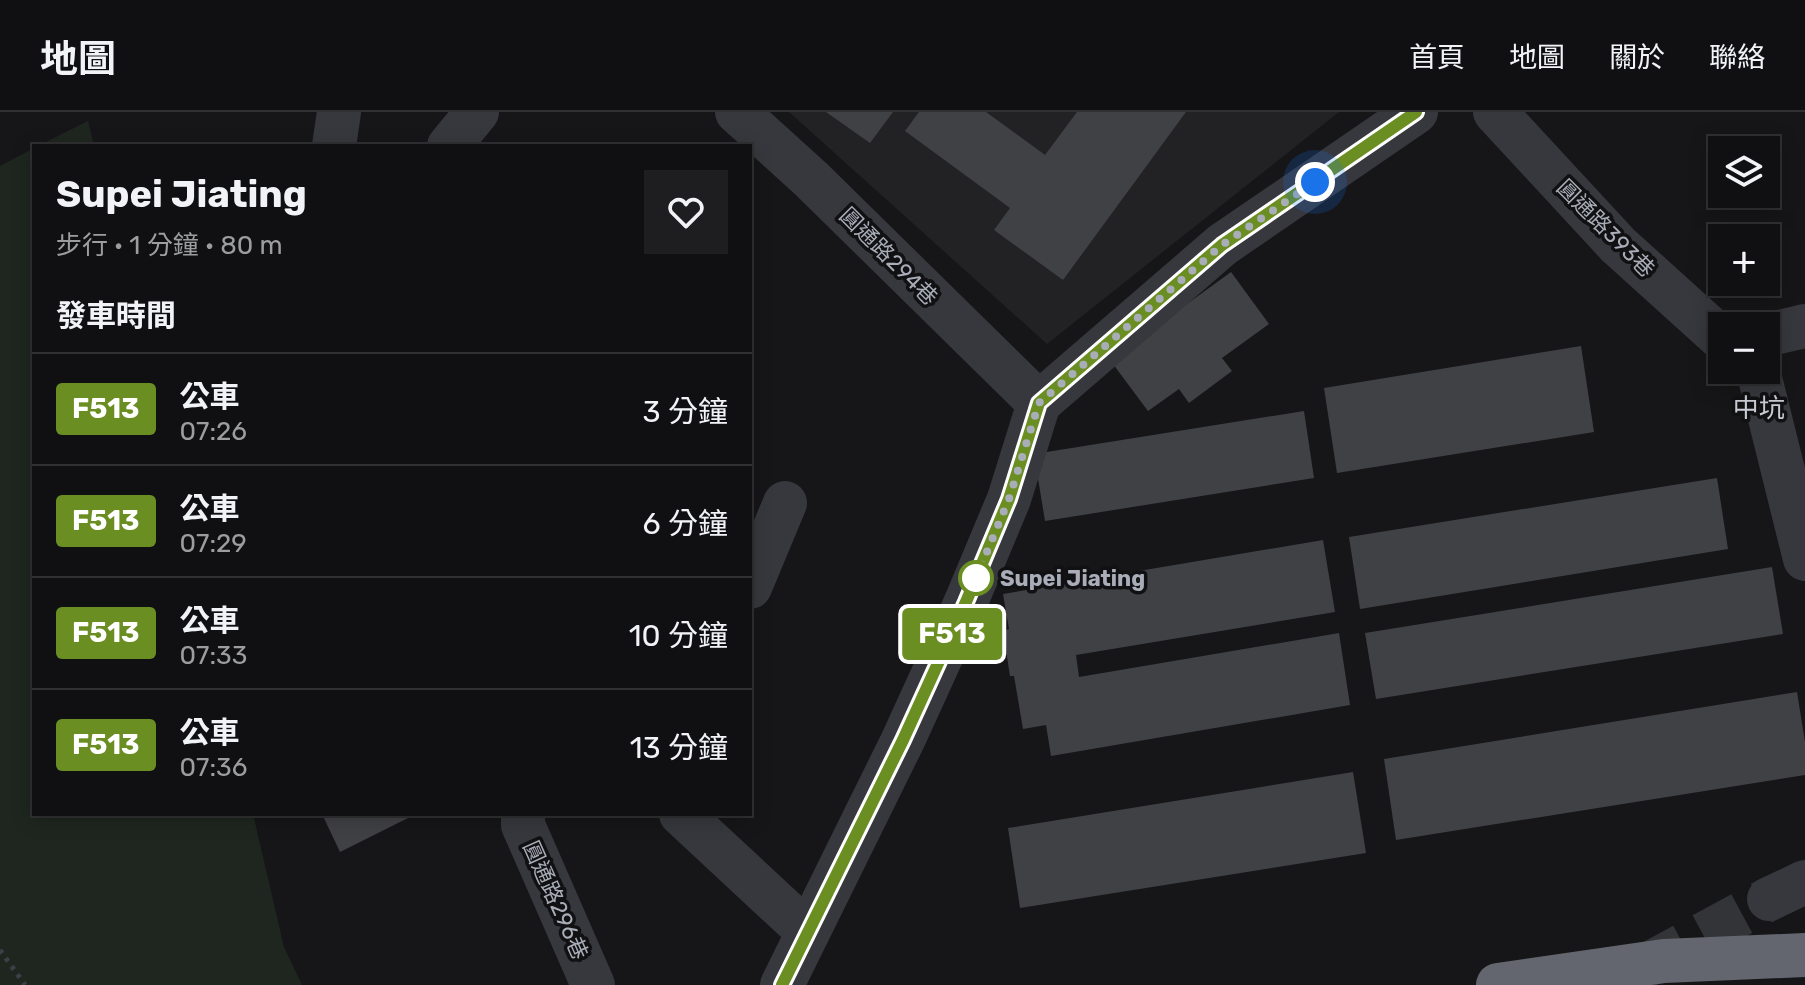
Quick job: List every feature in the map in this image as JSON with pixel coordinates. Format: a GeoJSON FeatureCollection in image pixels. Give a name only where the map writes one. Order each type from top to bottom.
{"type":"FeatureCollection","features":[{"type":"Feature","properties":{"kind":"highway"},"geometry":{"type":"LineString","coordinates":[[1498,985],[1664,961],[1805,955]]}},
{"type":"Feature","properties":{"kind":"street"},"geometry":{"type":"LineString","coordinates":[[334,144],[339,112]]}},
{"type":"Feature","properties":{"kind":"street"},"geometry":{"type":"LineString","coordinates":[[451,144],[477,112]]}},
{"type":"Feature","properties":{"kind":"street"},"geometry":{"type":"LineString","coordinates":[[782,985],[903,740],[966,602],[1009,499],[1039,403],[1222,245],[1416,112]]}},
{"type":"Feature","properties":{"kind":"street","name":"圓通路393巷"},"geometry":{"type":"LineString","coordinates":[[1495,112],[1618,245],[1708,326]]}},
{"type":"Feature","properties":{"kind":"street","name":"圓通路294巷"},"geometry":{"type":"LineString","coordinates":[[732,125],[811,179],[1039,403]]}},
{"type":"Feature","properties":{"kind":"street"},"geometry":{"type":"LineString","coordinates":[[1780,332],[1805,326]]}},
{"type":"Feature","properties":{"kind":"street"},"geometry":{"type":"LineString","coordinates":[[1761,384],[1805,559]]}},
{"type":"Feature","properties":{"kind":"street"},"geometry":{"type":"LineString","coordinates":[[752,582],[785,503]]}},
{"type":"Feature","properties":{"kind":"street","name":"圓通路296巷"},"geometry":{"type":"LineString","coordinates":[[523,816],[523,825],[593,985]]}},
{"type":"Feature","properties":{"kind":"street"},"geometry":{"type":"LineString","coordinates":[[683,816],[808,932]]}},
{"type":"Feature","properties":{"kind":"path"},"geometry":{"type":"LineString","coordinates":[[0,950],[25,985]]}},
{"type":"Feature","properties":{"kind":"shaded area"},"geometry":{"type":"Polygon","coordinates":[[[789,112],[1339,112],[1047,344],[789,112]]]}},
{"type":"Feature","properties":{"kind":"shaded area"},"geometry":{"type":"Polygon","coordinates":[[[88,121],[94,144],[42,144],[88,121]]]}},
{"type":"Feature","properties":{"kind":"shaded area"},"geometry":{"type":"Polygon","coordinates":[[[32,149],[32,816],[253,816],[284,947],[302,985],[0,985],[0,166],[32,149]]]}},
{"type":"Feature","properties":{"kind":"building"},"geometry":{"type":"Polygon","coordinates":[[[826,112],[893,112],[870,143],[826,112]]]}},
{"type":"Feature","properties":{"kind":"building"},"geometry":{"type":"Polygon","coordinates":[[[919,112],[986,112],[1045,155],[1077,112],[1186,112],[1063,280],[994,230],[1010,208],[905,131],[919,112]]]}},
{"type":"Feature","properties":{"kind":"building"},"geometry":{"type":"Polygon","coordinates":[[[1231,272],[1269,324],[1222,358],[1232,371],[1189,403],[1179,389],[1148,411],[1110,360],[1231,272]]]}},
{"type":"Feature","properties":{"kind":"building"},"geometry":{"type":"Polygon","coordinates":[[[1581,346],[1594,432],[1337,473],[1324,388],[1581,346]]]}},
{"type":"Feature","properties":{"kind":"building"},"geometry":{"type":"Polygon","coordinates":[[[1304,411],[1314,478],[1045,521],[1034,454],[1304,411]]]}},
{"type":"Feature","properties":{"kind":"building"},"geometry":{"type":"Polygon","coordinates":[[[1717,478],[1728,549],[1360,609],[1349,537],[1717,478]]]}},
{"type":"Feature","properties":{"kind":"building"},"geometry":{"type":"Polygon","coordinates":[[[1323,540],[1335,612],[1076,655],[1079,677],[1339,633],[1350,705],[1051,756],[1046,725],[1023,729],[1003,631],[1009,629],[1003,594],[1323,540]]]}},
{"type":"Feature","properties":{"kind":"building"},"geometry":{"type":"Polygon","coordinates":[[[1772,567],[1783,634],[1376,699],[1365,633],[1772,567]]]}},
{"type":"Feature","properties":{"kind":"building"},"geometry":{"type":"Polygon","coordinates":[[[1797,692],[1805,742],[1805,775],[1396,840],[1384,759],[1797,692]]]}},
{"type":"Feature","properties":{"kind":"building"},"geometry":{"type":"Polygon","coordinates":[[[1353,772],[1366,853],[1020,908],[1008,828],[1353,772]]]}},
{"type":"Feature","properties":{"kind":"building"},"geometry":{"type":"Polygon","coordinates":[[[323,816],[412,816],[340,852],[323,816]]]}},
{"type":"Feature","properties":{"kind":"tunnel"},"geometry":{"type":"LineString","coordinates":[[1645,966],[1769,899]]}},
{"type":"Feature","properties":{"kind":"bus line","name":"F513"},"geometry":{"type":"LineString","coordinates":[[782,985],[903,740],[966,602],[1009,499],[1039,403],[1222,245],[1416,112]]}},
{"type":"Feature","properties":{"kind":"place","name":"Supei Jiating"},"geometry":{"type":"Point","coordinates":[976,578]}},
{"type":"Feature","properties":{"kind":"district","name":"中坑"},"geometry":{"type":"Point","coordinates":[1759,408]}},
{"type":"Feature","properties":{"kind":"route"},"geometry":{"type":"LineString","coordinates":[[976,578],[1009,499],[1039,403],[1222,245],[1315,182]]}}]}
